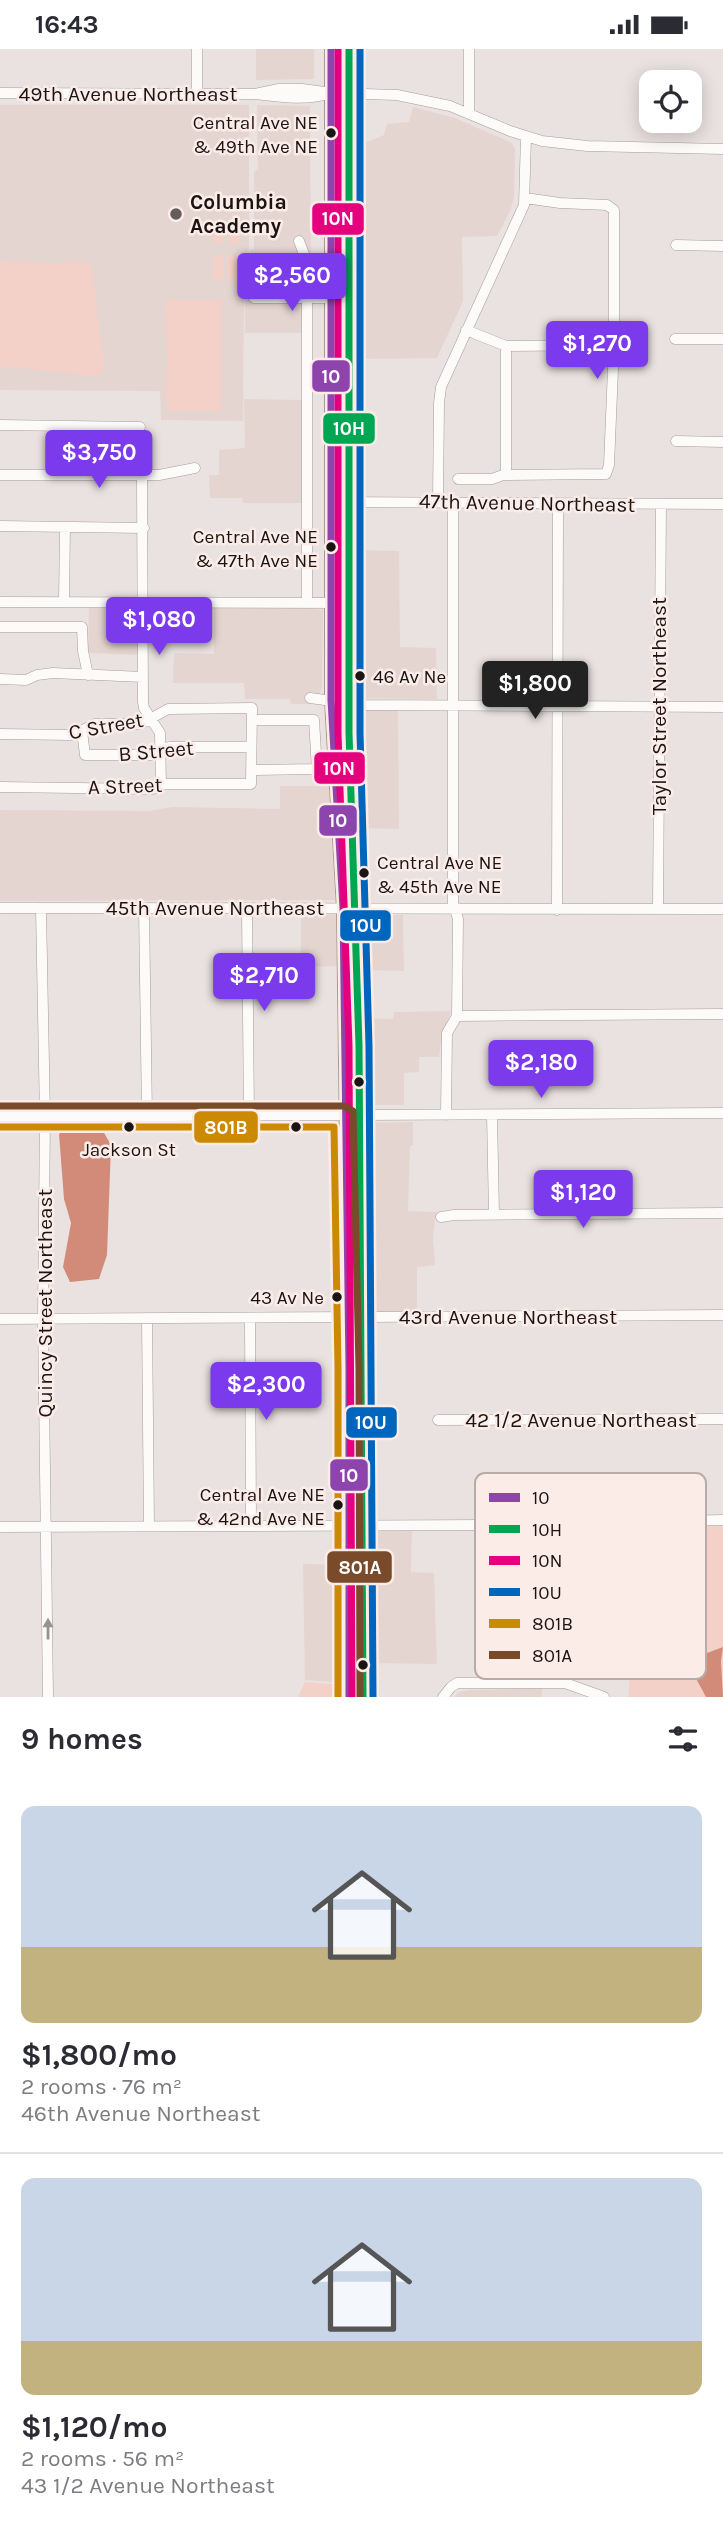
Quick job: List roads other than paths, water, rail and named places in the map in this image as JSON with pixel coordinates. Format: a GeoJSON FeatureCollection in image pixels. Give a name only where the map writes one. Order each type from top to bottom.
{"type":"FeatureCollection","features":[{"type":"Feature","properties":{"kind":"main road"},"geometry":{"type":"LineString","coordinates":[[331,49],[331,700],[342,863],[349,908],[359,1116],[347,1525],[349,1697]]}},
{"type":"Feature","properties":{"kind":"main road"},"geometry":{"type":"LineString","coordinates":[[349,49],[349,908],[344,1116],[362,1525],[363,1697]]}},
{"type":"Feature","properties":{"kind":"main road"},"geometry":{"type":"LineString","coordinates":[[348,1629],[362,1628]]}},
{"type":"Feature","properties":{"kind":"street"},"geometry":{"type":"LineString","coordinates":[[197,49],[197,94]]}},
{"type":"Feature","properties":{"kind":"street"},"geometry":{"type":"LineString","coordinates":[[468,113],[469,49]]}},
{"type":"Feature","properties":{"kind":"street","name":"49th Avenue Northeast"},"geometry":{"type":"LineString","coordinates":[[0,93],[255,94],[318,89],[332,93],[414,97],[468,113],[526,137],[587,146],[723,149]]}},
{"type":"Feature","properties":{"kind":"street"},"geometry":{"type":"LineString","coordinates":[[438,501],[441,387],[509,240],[525,198],[526,137]]}},
{"type":"Feature","properties":{"kind":"street"},"geometry":{"type":"LineString","coordinates":[[458,479],[492,479],[506,475],[606,474],[610,460],[614,345],[614,210],[607,205],[525,198]]}},
{"type":"Feature","properties":{"kind":"street"},"geometry":{"type":"LineString","coordinates":[[299,241],[307,262],[308,298],[307,603]]}},
{"type":"Feature","properties":{"kind":"street"},"geometry":{"type":"LineString","coordinates":[[676,245],[723,246]]}},
{"type":"Feature","properties":{"kind":"street"},"geometry":{"type":"LineString","coordinates":[[254,298],[331,298]]}},
{"type":"Feature","properties":{"kind":"street"},"geometry":{"type":"LineString","coordinates":[[466,330],[506,346],[614,345]]}},
{"type":"Feature","properties":{"kind":"street"},"geometry":{"type":"LineString","coordinates":[[675,339],[723,339]]}},
{"type":"Feature","properties":{"kind":"street"},"geometry":{"type":"LineString","coordinates":[[506,346],[506,475]]}},
{"type":"Feature","properties":{"kind":"street"},"geometry":{"type":"LineString","coordinates":[[0,425],[140,427]]}},
{"type":"Feature","properties":{"kind":"street"},"geometry":{"type":"LineString","coordinates":[[676,441],[723,442]]}},
{"type":"Feature","properties":{"kind":"street"},"geometry":{"type":"LineString","coordinates":[[0,475],[159,475],[195,468]]}},
{"type":"Feature","properties":{"kind":"street"},"geometry":{"type":"LineString","coordinates":[[142,475],[144,708],[160,733],[160,786]]}},
{"type":"Feature","properties":{"kind":"street","name":"47th Avenue Northeast"},"geometry":{"type":"LineString","coordinates":[[330,502],[723,504]]}},
{"type":"Feature","properties":{"kind":"street"},"geometry":{"type":"LineString","coordinates":[[446,1115],[447,1033],[457,1016],[458,919],[453,903],[453,502]]}},
{"type":"Feature","properties":{"kind":"street"},"geometry":{"type":"LineString","coordinates":[[557,910],[558,504]]}},
{"type":"Feature","properties":{"kind":"street","name":"Taylor Street Northeast"},"geometry":{"type":"LineString","coordinates":[[658,908],[661,504]]}},
{"type":"Feature","properties":{"kind":"street"},"geometry":{"type":"LineString","coordinates":[[0,526],[144,528]]}},
{"type":"Feature","properties":{"kind":"street"},"geometry":{"type":"LineString","coordinates":[[64,603],[65,527]]}},
{"type":"Feature","properties":{"kind":"street"},"geometry":{"type":"LineString","coordinates":[[0,602],[349,603]]}},
{"type":"Feature","properties":{"kind":"street"},"geometry":{"type":"LineString","coordinates":[[0,627],[82,627],[83,650],[89,675]]}},
{"type":"Feature","properties":{"kind":"street"},"geometry":{"type":"LineString","coordinates":[[0,679],[26,680],[53,673],[144,677]]}},
{"type":"Feature","properties":{"kind":"street"},"geometry":{"type":"LineString","coordinates":[[310,698],[349,703],[453,706],[723,707]]}},
{"type":"Feature","properties":{"kind":"street","name":"C Street"},"geometry":{"type":"LineString","coordinates":[[0,734],[73,735],[95,724],[141,724],[168,709],[252,708],[252,720]]}},
{"type":"Feature","properties":{"kind":"street"},"geometry":{"type":"LineString","coordinates":[[252,720],[314,720],[317,769],[251,770],[251,747],[252,720]]}},
{"type":"Feature","properties":{"kind":"street","name":"B Street"},"geometry":{"type":"LineString","coordinates":[[82,731],[85,755],[152,755],[161,749],[251,747]]}},
{"type":"Feature","properties":{"kind":"street","name":"A Street"},"geometry":{"type":"LineString","coordinates":[[0,787],[153,789],[160,786],[251,784],[251,770]]}},
{"type":"Feature","properties":{"kind":"street","name":"45th Avenue Northeast"},"geometry":{"type":"LineString","coordinates":[[0,908],[723,909]]}},
{"type":"Feature","properties":{"kind":"street","name":"Quincy Street Northeast"},"geometry":{"type":"LineString","coordinates":[[41,909],[45,1117],[43,1318],[48,1697]]}},
{"type":"Feature","properties":{"kind":"street"},"geometry":{"type":"LineString","coordinates":[[144,909],[147,1116]]}},
{"type":"Feature","properties":{"kind":"street"},"geometry":{"type":"LineString","coordinates":[[247,909],[249,1117]]}},
{"type":"Feature","properties":{"kind":"street"},"geometry":{"type":"LineString","coordinates":[[457,1016],[723,1014]]}},
{"type":"Feature","properties":{"kind":"street"},"geometry":{"type":"LineString","coordinates":[[0,1117],[723,1113]]}},
{"type":"Feature","properties":{"kind":"street"},"geometry":{"type":"LineString","coordinates":[[492,1115],[494,1214]]}},
{"type":"Feature","properties":{"kind":"street"},"geometry":{"type":"LineString","coordinates":[[441,1217],[494,1214],[723,1213]]}},
{"type":"Feature","properties":{"kind":"street","name":"43rd Avenue Northeast"},"geometry":{"type":"LineString","coordinates":[[0,1319],[723,1315]]}},
{"type":"Feature","properties":{"kind":"street"},"geometry":{"type":"LineString","coordinates":[[147,1318],[149,1526]]}},
{"type":"Feature","properties":{"kind":"street"},"geometry":{"type":"LineString","coordinates":[[250,1318],[251,1526]]}},
{"type":"Feature","properties":{"kind":"street","name":"42 1/2 Avenue Northeast"},"geometry":{"type":"LineString","coordinates":[[438,1420],[723,1419]]}},
{"type":"Feature","properties":{"kind":"street"},"geometry":{"type":"LineString","coordinates":[[0,1527],[475,1523]]}},
{"type":"Feature","properties":{"kind":"street"},"geometry":{"type":"LineString","coordinates":[[443,1697],[457,1683],[537,1681],[565,1683],[604,1697]]}},
{"type":"Feature","properties":{"kind":"place","name":"Central Ave NE & 49th Ave NE"},"geometry":{"type":"Point","coordinates":[331,133]}},
{"type":"Feature","properties":{"kind":"place","name":"Columbia Academy"},"geometry":{"type":"Point","coordinates":[176,214]}},
{"type":"Feature","properties":{"kind":"place","name":"Central Ave NE & 47th Ave NE"},"geometry":{"type":"Point","coordinates":[331,547]}},
{"type":"Feature","properties":{"kind":"place","name":"46 Av Ne"},"geometry":{"type":"Point","coordinates":[360,676]}},
{"type":"Feature","properties":{"kind":"place","name":"Central Ave NE & 45th Ave NE"},"geometry":{"type":"Point","coordinates":[364,873]}},
{"type":"Feature","properties":{"kind":"place","name":"Jackson St"},"geometry":{"type":"Point","coordinates":[129,1127]}},
{"type":"Feature","properties":{"kind":"place","name":"43 Av Ne"},"geometry":{"type":"Point","coordinates":[337,1297]}},
{"type":"Feature","properties":{"kind":"place","name":"Central Ave NE & 42nd Ave NE"},"geometry":{"type":"Point","coordinates":[338,1505]}}]}
